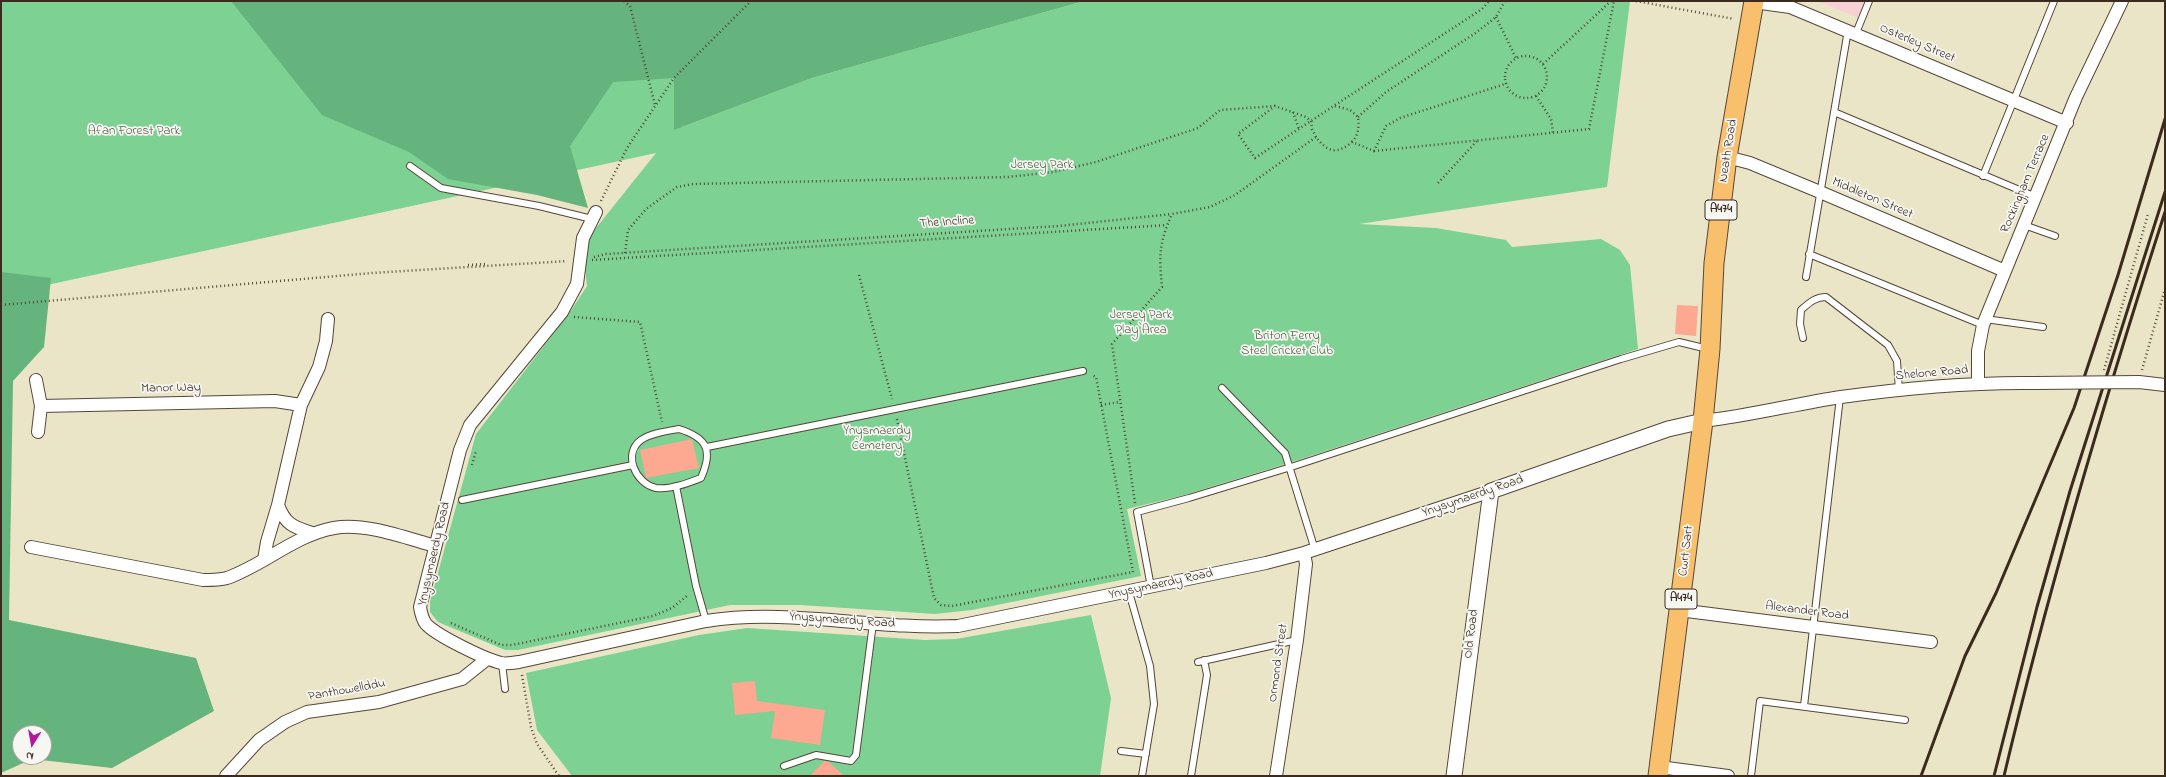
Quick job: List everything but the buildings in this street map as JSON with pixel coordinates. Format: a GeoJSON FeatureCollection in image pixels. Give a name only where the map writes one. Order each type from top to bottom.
{"type":"FeatureCollection","features":[{"type":"Feature","properties":{"kind":"main road","name":"Neath Road"},"geometry":{"type":"LineString","coordinates":[[1703,421],[1710,349],[1714,264],[1727,157],[1754,2]]}},
{"type":"Feature","properties":{"kind":"main road","name":"Cwrt Sart"},"geometry":{"type":"LineString","coordinates":[[1658,771],[1680,610],[1703,421]]}},
{"type":"Feature","properties":{"kind":"street","name":"Rockingham Terrace"},"geometry":{"type":"LineString","coordinates":[[1978,384],[1978,351],[1984,322],[2067,123],[2076,97],[2122,1]]}},
{"type":"Feature","properties":{"kind":"street","name":"Osterley Street"},"geometry":{"type":"LineString","coordinates":[[1754,2],[1790,7],[2067,123]]}},
{"type":"Feature","properties":{"kind":"street","name":"Middleton Street"},"geometry":{"type":"LineString","coordinates":[[1727,157],[1750,163],[2005,270]]}},
{"type":"Feature","properties":{"kind":"street","name":"Ynysymaerdy Road"},"geometry":{"type":"LineString","coordinates":[[594,216],[583,238],[577,284],[562,312],[470,425],[460,450],[420,607],[422,617],[427,625],[487,659],[502,663],[519,662],[706,621],[736,617],[790,616],[928,628],[958,626],[1129,592],[1266,563],[1309,551],[1491,492],[1668,429],[1703,421]]}},
{"type":"Feature","properties":{"kind":"street"},"geometry":{"type":"LineString","coordinates":[[264,560],[267,542],[278,505],[301,405],[319,368],[326,341],[328,319]]}},
{"type":"Feature","properties":{"kind":"street"},"geometry":{"type":"LineString","coordinates":[[36,380],[41,406],[38,432]]}},
{"type":"Feature","properties":{"kind":"street","name":"Shelone Road"},"geometry":{"type":"LineString","coordinates":[[1703,421],[1734,418],[1840,397],[1978,384],[2139,382],[2165,385]]}},
{"type":"Feature","properties":{"kind":"street","name":"Manor Way"},"geometry":{"type":"LineString","coordinates":[[41,406],[275,402],[301,405]]}},
{"type":"Feature","properties":{"kind":"street","name":"Old Road"},"geometry":{"type":"LineString","coordinates":[[1454,776],[1491,492]]}},
{"type":"Feature","properties":{"kind":"street"},"geometry":{"type":"LineString","coordinates":[[278,505],[283,518],[296,528],[312,533]]}},
{"type":"Feature","properties":{"kind":"street"},"geometry":{"type":"LineString","coordinates":[[32,547],[203,580],[226,578],[264,560],[312,533],[336,527],[361,528],[435,546]]}},
{"type":"Feature","properties":{"kind":"street","name":"Ormond Street"},"geometry":{"type":"LineString","coordinates":[[1276,776],[1309,551]]}},
{"type":"Feature","properties":{"kind":"street","name":"Alexander Road"},"geometry":{"type":"LineString","coordinates":[[1680,610],[1931,642]]}},
{"type":"Feature","properties":{"kind":"street","name":"Panthowellddu"},"geometry":{"type":"LineString","coordinates":[[226,776],[259,740],[285,722],[307,712],[379,702],[462,679],[487,659]]}},
{"type":"Feature","properties":{"kind":"street"},"geometry":{"type":"LineString","coordinates":[[1658,771],[1728,776]]}},
{"type":"Feature","properties":{"kind":"lane"},"geometry":{"type":"LineString","coordinates":[[1806,277],[1834,112],[1852,32],[1869,1]]}},
{"type":"Feature","properties":{"kind":"lane"},"geometry":{"type":"LineString","coordinates":[[1983,176],[2054,1]]}},
{"type":"Feature","properties":{"kind":"lane"},"geometry":{"type":"LineString","coordinates":[[1834,112],[2036,198]]}},
{"type":"Feature","properties":{"kind":"lane"},"geometry":{"type":"LineString","coordinates":[[410,166],[441,188],[594,216]]}},
{"type":"Feature","properties":{"kind":"lane"},"geometry":{"type":"LineString","coordinates":[[2024,225],[2056,236]]}},
{"type":"Feature","properties":{"kind":"lane"},"geometry":{"type":"LineString","coordinates":[[1809,254],[1984,322],[2043,327]]}},
{"type":"Feature","properties":{"kind":"lane"},"geometry":{"type":"LineString","coordinates":[[1803,338],[1800,324],[1801,310],[1812,301],[1820,297],[1826,297],[1888,345],[1897,361],[1899,391]]}},
{"type":"Feature","properties":{"kind":"lane"},"geometry":{"type":"LineString","coordinates":[[1151,587],[1137,512],[1291,467],[1621,359],[1679,342],[1710,349]]}},
{"type":"Feature","properties":{"kind":"lane"},"geometry":{"type":"LineString","coordinates":[[707,447],[1083,371]]}},
{"type":"Feature","properties":{"kind":"lane","name":"Ormond Street"},"geometry":{"type":"LineString","coordinates":[[1222,388],[1285,453],[1291,467],[1309,551]]}},
{"type":"Feature","properties":{"kind":"lane"},"geometry":{"type":"LineString","coordinates":[[1804,706],[1840,397]]}},
{"type":"Feature","properties":{"kind":"lane"},"geometry":{"type":"LineString","coordinates":[[679,429],[694,434],[707,447],[708,462],[701,478],[676,486],[656,488],[642,482],[634,472],[632,459],[637,444],[643,439],[665,432],[679,429]]}},
{"type":"Feature","properties":{"kind":"lane"},"geometry":{"type":"LineString","coordinates":[[462,500],[633,465]]}},
{"type":"Feature","properties":{"kind":"lane"},"geometry":{"type":"LineString","coordinates":[[676,486],[696,586],[706,621]]}},
{"type":"Feature","properties":{"kind":"lane"},"geometry":{"type":"LineString","coordinates":[[1129,592],[1150,666],[1154,704],[1142,776]]}},
{"type":"Feature","properties":{"kind":"lane"},"geometry":{"type":"LineString","coordinates":[[784,766],[816,755],[851,761],[856,755],[873,623]]}},
{"type":"Feature","properties":{"kind":"lane"},"geometry":{"type":"LineString","coordinates":[[1191,776],[1207,675],[1201,661],[1297,640]]}},
{"type":"Feature","properties":{"kind":"lane"},"geometry":{"type":"LineString","coordinates":[[502,663],[505,689]]}},
{"type":"Feature","properties":{"kind":"lane"},"geometry":{"type":"LineString","coordinates":[[1751,776],[1760,701],[1905,720]]}},
{"type":"Feature","properties":{"kind":"lane"},"geometry":{"type":"LineString","coordinates":[[1121,751],[1146,754]]}},
{"type":"Feature","properties":{"kind":"path"},"geometry":{"type":"LineString","coordinates":[[624,1],[630,6],[656,106]]}},
{"type":"Feature","properties":{"kind":"path"},"geometry":{"type":"LineString","coordinates":[[594,216],[627,148],[674,78],[751,1]]}},
{"type":"Feature","properties":{"kind":"path"},"geometry":{"type":"LineString","coordinates":[[1275,106],[1238,134],[1255,158],[1482,9],[1489,1]]}},
{"type":"Feature","properties":{"kind":"path"},"geometry":{"type":"LineString","coordinates":[[1358,117],[1386,92],[1496,18],[1505,1]]}},
{"type":"Feature","properties":{"kind":"path"},"geometry":{"type":"LineString","coordinates":[[1543,64],[1611,1]]}},
{"type":"Feature","properties":{"kind":"path"},"geometry":{"type":"LineString","coordinates":[[1352,142],[1374,152],[1589,129],[1614,1]]}},
{"type":"Feature","properties":{"kind":"path"},"geometry":{"type":"LineString","coordinates":[[1636,1],[1750,22]]}},
{"type":"Feature","properties":{"kind":"path"},"geometry":{"type":"LineString","coordinates":[[1496,18],[1516,58]]}},
{"type":"Feature","properties":{"kind":"path"},"geometry":{"type":"LineString","coordinates":[[1532,56],[1543,64],[1546,70],[1546,85],[1536,96],[1521,98],[1509,90],[1505,84],[1505,70],[1508,64],[1516,58],[1532,56]]}},
{"type":"Feature","properties":{"kind":"path"},"geometry":{"type":"LineString","coordinates":[[1374,152],[1386,126],[1400,118],[1505,84]]}},
{"type":"Feature","properties":{"kind":"path"},"geometry":{"type":"LineString","coordinates":[[1536,96],[1551,119],[1553,133]]}},
{"type":"Feature","properties":{"kind":"path"},"geometry":{"type":"LineString","coordinates":[[625,253],[628,230],[646,209],[677,187],[693,184],[1008,177],[1053,172],[1096,162],[1198,128],[1220,110],[1275,106],[1306,117],[1311,121],[1312,129],[1323,146],[1332,150],[1343,150],[1352,142],[1359,129],[1358,117],[1350,110],[1334,106]]}},
{"type":"Feature","properties":{"kind":"path"},"geometry":{"type":"LineString","coordinates":[[1292,111],[1299,129]]}},
{"type":"Feature","properties":{"kind":"path","name":"The Incline"},"geometry":{"type":"LineString","coordinates":[[468,265],[580,260],[606,254],[1059,226],[1172,214],[1210,207],[1235,195],[1316,137]]}},
{"type":"Feature","properties":{"kind":"path"},"geometry":{"type":"LineString","coordinates":[[1438,183],[1478,141]]}},
{"type":"Feature","properties":{"kind":"path"},"geometry":{"type":"LineString","coordinates":[[1137,512],[1112,344],[1162,287],[1160,249],[1163,234],[1172,214]]}},
{"type":"Feature","properties":{"kind":"path"},"geometry":{"type":"LineString","coordinates":[[2101,382],[2148,214]]}},
{"type":"Feature","properties":{"kind":"path"},"geometry":{"type":"LineString","coordinates":[[859,275],[895,409],[934,598],[941,605],[952,606],[1133,572],[1096,377],[1083,371]]}},
{"type":"Feature","properties":{"kind":"path"},"geometry":{"type":"LineString","coordinates":[[2139,382],[2165,290]]}},
{"type":"Feature","properties":{"kind":"path"},"geometry":{"type":"LineString","coordinates":[[572,317],[640,322],[665,432]]}},
{"type":"Feature","properties":{"kind":"path"},"geometry":{"type":"LineString","coordinates":[[1101,405],[1120,402]]}},
{"type":"Feature","properties":{"kind":"path"},"geometry":{"type":"LineString","coordinates":[[470,472],[478,444]]}},
{"type":"Feature","properties":{"kind":"path"},"geometry":{"type":"LineString","coordinates":[[448,622],[501,645],[512,645],[653,616],[672,608],[686,598],[696,586]]}},
{"type":"Feature","properties":{"kind":"path"},"geometry":{"type":"LineString","coordinates":[[519,662],[531,727],[537,744],[559,776]]}},
{"type":"Feature","properties":{"kind":"shaded area"},"geometry":{"type":"Polygon","coordinates":[[[1817,1],[1864,1],[1857,17],[1817,1]]]}},
{"type":"Feature","properties":{"kind":"green space"},"geometry":{"type":"Polygon","coordinates":[[[1,1],[683,1],[682,127],[812,78],[1084,1],[1630,1],[1607,187],[1359,224],[1436,228],[1506,240],[1512,247],[1601,239],[1620,250],[1630,265],[1638,349],[1289,463],[1181,496],[1127,509],[1141,576],[972,610],[935,614],[800,605],[730,605],[518,650],[505,650],[438,622],[430,612],[430,602],[476,434],[570,312],[587,286],[585,268],[588,238],[656,153],[1,295],[1,1]]]}},
{"type":"Feature","properties":{"kind":"green space"},"geometry":{"type":"Polygon","coordinates":[[[231,1],[1084,1],[812,78],[674,130],[674,78],[613,82],[570,146],[588,208],[537,195],[448,179],[409,152],[322,115],[231,1]]]}},
{"type":"Feature","properties":{"kind":"green space"},"geometry":{"type":"Polygon","coordinates":[[[1,272],[51,278],[44,347],[13,381],[9,620],[196,658],[214,711],[112,768],[52,761],[52,725],[12,725],[12,765],[19,765],[1,773],[1,272]]]}},
{"type":"Feature","properties":{"kind":"green space"},"geometry":{"type":"Polygon","coordinates":[[[1091,615],[1111,698],[1100,776],[572,776],[537,730],[526,673],[699,635],[747,628],[925,640],[956,639],[1091,615]]]}},
{"type":"Feature","properties":{"kind":"railway"},"geometry":{"type":"LineString","coordinates":[[1921,776],[1965,656],[1996,593],[2074,408],[2118,275],[2165,119]]}},
{"type":"Feature","properties":{"kind":"railway"},"geometry":{"type":"LineString","coordinates":[[1994,776],[2037,607],[2070,491],[2165,192]]}},
{"type":"Feature","properties":{"kind":"railway"},"geometry":{"type":"LineString","coordinates":[[2004,776],[2021,705],[2079,492],[2165,212]]}},
{"type":"Feature","properties":{"kind":"park label","name":"Afan Forest Park"},"geometry":{"type":"Point","coordinates":[134,132]}},
{"type":"Feature","properties":{"kind":"park label","name":"Jersey Park"},"geometry":{"type":"Point","coordinates":[1042,166]}},
{"type":"Feature","properties":{"kind":"park label","name":"Jersey Park Play Area"},"geometry":{"type":"Point","coordinates":[1141,324]}},
{"type":"Feature","properties":{"kind":"park label","name":"Briton Ferry Steel Cricket Club"},"geometry":{"type":"Point","coordinates":[1287,344]}},
{"type":"Feature","properties":{"kind":"park label","name":"Ynysmaerdy Cemetery"},"geometry":{"type":"Point","coordinates":[877,440]}}]}
